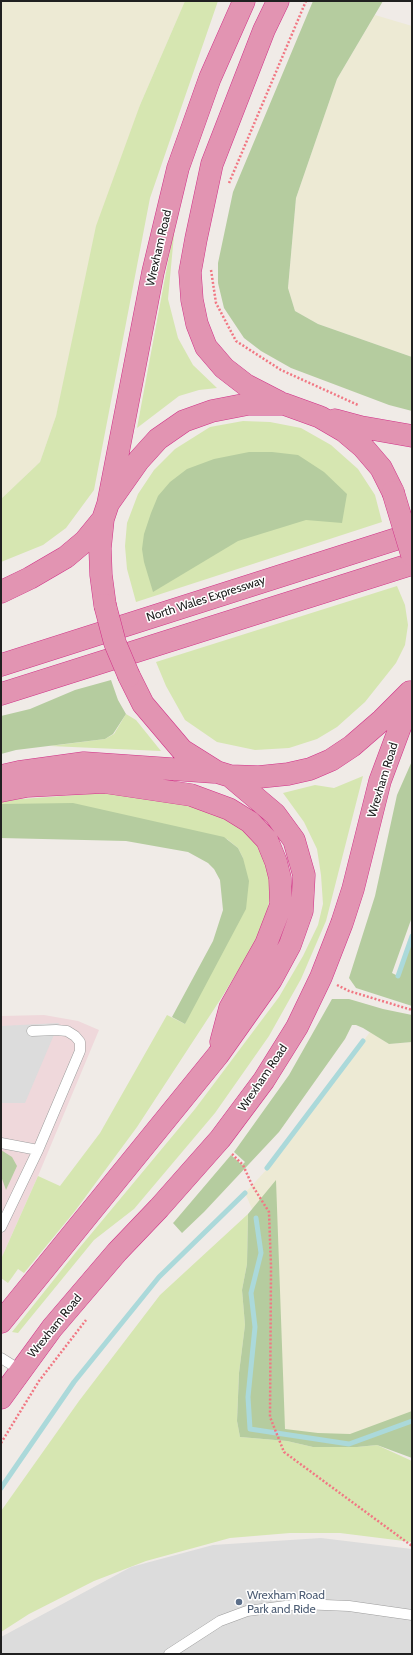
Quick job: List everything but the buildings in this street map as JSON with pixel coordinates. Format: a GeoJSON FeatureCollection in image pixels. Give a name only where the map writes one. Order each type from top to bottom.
{"type":"FeatureCollection","features":[{"type":"Feature","properties":{"kind":"highway","name":"Wrexham Road"},"geometry":{"type":"LineString","coordinates":[[224,774],[182,750],[143,704],[129,676],[116,643],[105,605],[101,575],[100,548],[105,512],[153,272],[178,168],[210,78],[244,1]]}},
{"type":"Feature","properties":{"kind":"highway"},"geometry":{"type":"LineString","coordinates":[[278,1],[264,30],[212,164],[190,272],[192,300],[197,324],[206,347],[224,368],[246,385],[284,404],[320,417],[361,427],[412,436]]}},
{"type":"Feature","properties":{"kind":"highway"},"geometry":{"type":"LineString","coordinates":[[1,592],[30,578],[66,557],[85,541],[138,460],[158,439],[184,421],[212,411],[248,404],[284,404]]}},
{"type":"Feature","properties":{"kind":"highway"},"geometry":{"type":"LineString","coordinates":[[320,417],[344,431],[362,447],[381,468],[393,492],[412,555]]}},
{"type":"Feature","properties":{"kind":"highway","name":"North Wales Expressway"},"geometry":{"type":"LineString","coordinates":[[1,665],[412,534]]}},
{"type":"Feature","properties":{"kind":"highway"},"geometry":{"type":"LineString","coordinates":[[1,694],[412,564]]}},
{"type":"Feature","properties":{"kind":"highway"},"geometry":{"type":"LineString","coordinates":[[1,776],[84,763],[259,777],[288,774],[310,769],[331,760],[352,746],[382,720],[412,690]]}},
{"type":"Feature","properties":{"kind":"highway","name":"Wrexham Road"},"geometry":{"type":"LineString","coordinates":[[1,1398],[20,1370],[57,1322],[117,1252],[159,1208],[229,1127],[268,1074],[297,1027],[321,977],[342,922],[353,889],[380,781],[412,695]]}},
{"type":"Feature","properties":{"kind":"highway"},"geometry":{"type":"LineString","coordinates":[[1,1322],[218,1055],[271,980],[290,945],[302,911],[304,875],[294,840],[275,814],[224,774]]}},
{"type":"Feature","properties":{"kind":"highway"},"geometry":{"type":"LineString","coordinates":[[1,791],[27,786],[104,782],[191,795],[228,809],[250,822],[267,840],[276,862],[280,878],[281,905],[266,944],[230,1008],[218,1055]]}},
{"type":"Feature","properties":{"kind":"lane"},"geometry":{"type":"LineString","coordinates":[[1,1227],[38,1150],[80,1051],[80,1042],[75,1036],[67,1031],[32,1031]]}},
{"type":"Feature","properties":{"kind":"lane"},"geometry":{"type":"LineString","coordinates":[[1,1144],[38,1150]]}},
{"type":"Feature","properties":{"kind":"lane"},"geometry":{"type":"LineString","coordinates":[[1,1358],[20,1370]]}},
{"type":"Feature","properties":{"kind":"lane"},"geometry":{"type":"LineString","coordinates":[[169,1654],[220,1621],[247,1611],[301,1604],[349,1606],[412,1615]]}},
{"type":"Feature","properties":{"kind":"path"},"geometry":{"type":"LineString","coordinates":[[228,185],[306,1]]}},
{"type":"Feature","properties":{"kind":"path"},"geometry":{"type":"LineString","coordinates":[[211,264],[216,303],[236,341],[282,370],[359,405]]}},
{"type":"Feature","properties":{"kind":"path"},"geometry":{"type":"LineString","coordinates":[[321,977],[349,991],[412,1010]]}},
{"type":"Feature","properties":{"kind":"path"},"geometry":{"type":"LineString","coordinates":[[232,1153],[243,1165],[252,1185],[269,1212],[271,1267],[270,1417],[284,1452],[412,1546]]}},
{"type":"Feature","properties":{"kind":"shaded area"},"geometry":{"type":"Polygon","coordinates":[[[1,1],[185,1],[140,105],[56,416],[40,462],[1,499],[1,1]]]}},
{"type":"Feature","properties":{"kind":"shaded area"},"geometry":{"type":"Polygon","coordinates":[[[375,15],[412,26],[412,357],[318,324],[295,311],[288,288],[296,198],[337,79],[375,15]]]}},
{"type":"Feature","properties":{"kind":"shaded area"},"geometry":{"type":"Polygon","coordinates":[[[44,1015],[78,1021],[99,1030],[38,1176],[1,1259],[1,1016],[44,1015]]]}},
{"type":"Feature","properties":{"kind":"shaded area"},"geometry":{"type":"Polygon","coordinates":[[[59,1023],[25,1103],[1,1103],[1,1026],[59,1023]]]}},
{"type":"Feature","properties":{"kind":"shaded area"},"geometry":{"type":"Polygon","coordinates":[[[370,1032],[389,1044],[412,1042],[412,1421],[349,1444],[250,1429],[256,1218],[245,1193],[268,1168],[370,1032]]]}},
{"type":"Feature","properties":{"kind":"shaded area","name":"Wrexham Road Park and Ride"},"geometry":{"type":"Polygon","coordinates":[[[321,1538],[412,1549],[412,1654],[1,1654],[1,1637],[131,1567],[213,1545],[321,1538]]]}},
{"type":"Feature","properties":{"kind":"green space"},"geometry":{"type":"Polygon","coordinates":[[[185,1],[218,1],[150,198],[94,490],[66,528],[43,545],[1,562],[1,499],[40,462],[56,416],[96,226],[140,105],[185,1]]]}},
{"type":"Feature","properties":{"kind":"green space"},"geometry":{"type":"Polygon","coordinates":[[[313,1],[383,1],[337,79],[296,198],[288,288],[295,311],[318,324],[412,357],[412,411],[389,405],[291,368],[261,351],[244,338],[224,308],[218,283],[218,263],[233,192],[313,1]]]}},
{"type":"Feature","properties":{"kind":"green space"},"geometry":{"type":"Polygon","coordinates":[[[175,224],[168,299],[178,338],[193,365],[217,388],[199,390],[179,396],[137,428],[175,224]]]}},
{"type":"Feature","properties":{"kind":"green space"},"geometry":{"type":"Polygon","coordinates":[[[243,421],[270,422],[301,428],[331,445],[358,469],[375,495],[382,522],[136,602],[127,569],[125,546],[127,523],[138,494],[154,470],[175,449],[210,427],[243,421]]]}},
{"type":"Feature","properties":{"kind":"green space"},"geometry":{"type":"Polygon","coordinates":[[[249,452],[272,452],[298,455],[324,472],[347,494],[342,523],[306,520],[238,541],[153,592],[144,562],[142,549],[144,534],[158,496],[170,482],[187,469],[214,459],[249,452]]]}},
{"type":"Feature","properties":{"kind":"green space"},"geometry":{"type":"Polygon","coordinates":[[[397,586],[405,605],[408,625],[405,645],[396,663],[365,702],[337,727],[317,739],[289,748],[255,750],[217,742],[185,720],[166,686],[156,662],[397,586]]]}},
{"type":"Feature","properties":{"kind":"green space"},"geometry":{"type":"Polygon","coordinates":[[[111,680],[118,700],[126,714],[113,734],[105,739],[16,750],[1,754],[1,716],[30,709],[75,690],[111,680]]]}},
{"type":"Feature","properties":{"kind":"green space"},"geometry":{"type":"Polygon","coordinates":[[[126,714],[136,720],[161,751],[50,746],[105,739],[114,734],[126,714]]]}},
{"type":"Feature","properties":{"kind":"green space"},"geometry":{"type":"Polygon","coordinates":[[[412,761],[412,917],[392,973],[398,976],[412,936],[412,1006],[356,988],[349,978],[375,896],[397,795],[412,761]]]}},
{"type":"Feature","properties":{"kind":"green space"},"geometry":{"type":"Polygon","coordinates":[[[363,776],[326,921],[301,979],[269,1036],[215,1113],[134,1209],[94,1240],[18,1333],[12,1332],[76,1252],[195,1109],[279,997],[303,956],[318,925],[323,904],[321,875],[317,849],[304,822],[283,793],[315,785],[334,788],[363,776]]]}},
{"type":"Feature","properties":{"kind":"green space"},"geometry":{"type":"Polygon","coordinates":[[[104,793],[154,798],[190,805],[224,818],[248,833],[262,851],[272,889],[266,916],[256,941],[222,997],[137,1127],[75,1211],[24,1273],[18,1269],[8,1283],[1,1278],[1,1259],[38,1176],[60,1186],[100,1133],[167,1015],[185,1024],[243,858],[238,848],[227,839],[1,804],[1,802],[21,799],[104,793]]]}},
{"type":"Feature","properties":{"kind":"green space"},"geometry":{"type":"Polygon","coordinates":[[[73,803],[224,837],[238,848],[243,858],[249,881],[246,909],[185,1024],[172,1017],[213,941],[223,910],[220,880],[214,869],[208,863],[188,852],[126,841],[1,838],[1,804],[73,803]]]}},
{"type":"Feature","properties":{"kind":"green space"},"geometry":{"type":"Polygon","coordinates":[[[332,999],[349,999],[383,1009],[412,1015],[412,1042],[389,1044],[363,1028],[352,1025],[345,1039],[279,1132],[204,1212],[182,1233],[173,1223],[231,1155],[242,1165],[245,1162],[234,1152],[289,1075],[332,999]]]}},
{"type":"Feature","properties":{"kind":"green space"},"geometry":{"type":"Polygon","coordinates":[[[1,1150],[12,1157],[17,1166],[6,1190],[1,1176],[1,1150]]]}},
{"type":"Feature","properties":{"kind":"green space"},"geometry":{"type":"Polygon","coordinates":[[[276,1180],[285,1429],[318,1433],[350,1434],[412,1411],[412,1458],[377,1445],[357,1447],[313,1447],[287,1441],[240,1437],[237,1421],[239,1373],[245,1325],[242,1290],[247,1264],[248,1214],[276,1180]]]}},
{"type":"Feature","properties":{"kind":"green space"},"geometry":{"type":"Polygon","coordinates":[[[248,1214],[247,1264],[242,1290],[245,1325],[239,1373],[237,1421],[240,1437],[287,1441],[313,1447],[357,1447],[377,1445],[412,1461],[412,1542],[340,1533],[290,1533],[230,1538],[146,1561],[94,1581],[29,1614],[1,1632],[1,1511],[79,1401],[160,1295],[248,1214]]]}},
{"type":"Feature","properties":{"kind":"waterway"},"geometry":{"type":"LineString","coordinates":[[398,976],[412,936]]}},
{"type":"Feature","properties":{"kind":"waterway"},"geometry":{"type":"LineString","coordinates":[[267,1168],[363,1041]]}},
{"type":"Feature","properties":{"kind":"waterway"},"geometry":{"type":"LineString","coordinates":[[1,1488],[74,1382],[159,1277],[245,1193]]}},
{"type":"Feature","properties":{"kind":"waterway"},"geometry":{"type":"LineString","coordinates":[[256,1218],[261,1253],[251,1293],[255,1327],[248,1397],[250,1429],[349,1444],[412,1421]]}},
{"type":"Feature","properties":{"kind":"place","name":"Wrexham Road Park and Ride"},"geometry":{"type":"Point","coordinates":[239,1602]}}]}
